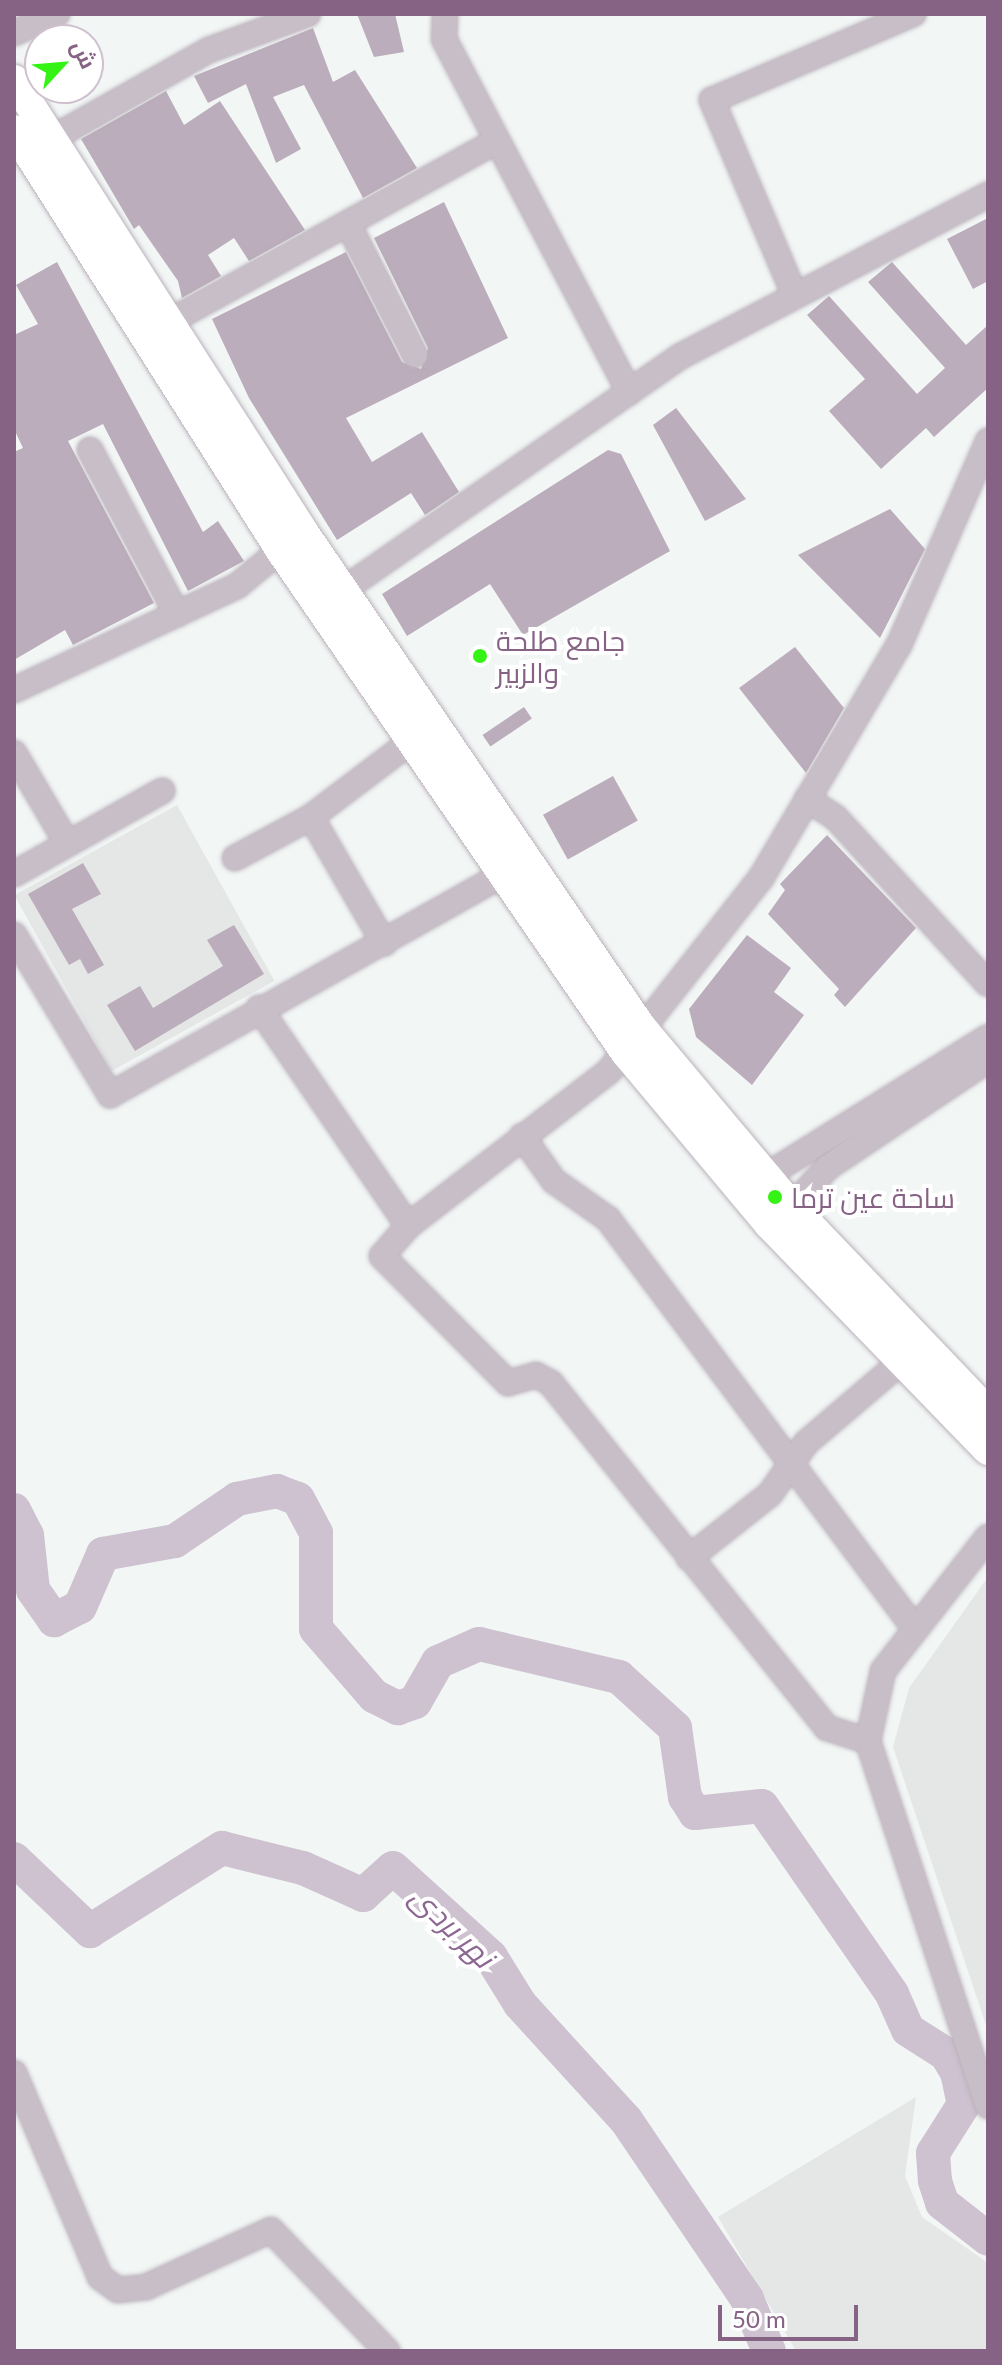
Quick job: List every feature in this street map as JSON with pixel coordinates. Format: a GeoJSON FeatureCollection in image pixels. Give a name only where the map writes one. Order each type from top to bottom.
{"type":"FeatureCollection","features":[{"type":"Feature","properties":{"kind":"main road"},"geometry":{"type":"LineString","coordinates":[[14,80],[51,139],[154,330]]}},
{"type":"Feature","properties":{"kind":"main road"},"geometry":{"type":"LineString","coordinates":[[14,130],[154,330],[291,540],[409,743],[626,1053],[780,1215],[901,1362],[988,1450]]}},
{"type":"Feature","properties":{"kind":"main road"},"geometry":{"type":"LineString","coordinates":[[291,540],[343,590],[641,1027],[754,1186]]}},
{"type":"Feature","properties":{"kind":"main road"},"geometry":{"type":"LineString","coordinates":[[780,1215],[988,1412]]}},
{"type":"Feature","properties":{"kind":"street"},"geometry":{"type":"LineString","coordinates":[[14,33],[57,14]]}},
{"type":"Feature","properties":{"kind":"street"},"geometry":{"type":"LineString","coordinates":[[51,139],[209,50],[308,14]]}},
{"type":"Feature","properties":{"kind":"street"},"geometry":{"type":"LineString","coordinates":[[445,14],[444,39],[629,392]]}},
{"type":"Feature","properties":{"kind":"street"},"geometry":{"type":"LineString","coordinates":[[795,296],[712,100],[913,14]]}},
{"type":"Feature","properties":{"kind":"street"},"geometry":{"type":"LineString","coordinates":[[154,330],[497,141]]}},
{"type":"Feature","properties":{"kind":"street"},"geometry":{"type":"LineString","coordinates":[[343,590],[681,356],[988,195]]}},
{"type":"Feature","properties":{"kind":"street"},"geometry":{"type":"LineString","coordinates":[[348,224],[415,355]]}},
{"type":"Feature","properties":{"kind":"street"},"geometry":{"type":"LineString","coordinates":[[868,1741],[827,1728],[551,1383],[536,1375],[508,1383],[382,1256],[408,1226],[626,1053],[641,1027],[761,878],[899,645],[987,444]]}},
{"type":"Feature","properties":{"kind":"street"},"geometry":{"type":"LineString","coordinates":[[90,450],[177,614]]}},
{"type":"Feature","properties":{"kind":"street"},"geometry":{"type":"LineString","coordinates":[[15,686],[248,580],[291,540]]}},
{"type":"Feature","properties":{"kind":"street"},"geometry":{"type":"LineString","coordinates":[[235,858],[311,817],[409,743]]}},
{"type":"Feature","properties":{"kind":"street"},"geometry":{"type":"LineString","coordinates":[[14,753],[67,843]]}},
{"type":"Feature","properties":{"kind":"street"},"geometry":{"type":"LineString","coordinates":[[14,874],[162,791]]}},
{"type":"Feature","properties":{"kind":"street"},"geometry":{"type":"LineString","coordinates":[[807,799],[835,817],[988,984]]}},
{"type":"Feature","properties":{"kind":"street"},"geometry":{"type":"LineString","coordinates":[[311,817],[384,943]]}},
{"type":"Feature","properties":{"kind":"street"},"geometry":{"type":"LineString","coordinates":[[14,935],[110,1095],[259,1008],[384,943],[501,876]]}},
{"type":"Feature","properties":{"kind":"street"},"geometry":{"type":"LineString","coordinates":[[259,1008],[408,1226]]}},
{"type":"Feature","properties":{"kind":"street"},"geometry":{"type":"LineString","coordinates":[[754,1186],[988,1037]]}},
{"type":"Feature","properties":{"kind":"street"},"geometry":{"type":"LineString","coordinates":[[780,1215],[828,1167],[988,1060]]}},
{"type":"Feature","properties":{"kind":"street"},"geometry":{"type":"LineString","coordinates":[[522,1136],[554,1181],[608,1219],[915,1629]]}},
{"type":"Feature","properties":{"kind":"street"},"geometry":{"type":"LineString","coordinates":[[689,1558],[770,1494],[790,1465],[901,1362]]}},
{"type":"Feature","properties":{"kind":"street"},"geometry":{"type":"LineString","coordinates":[[988,1537],[883,1671],[868,1741],[988,2106]]}},
{"type":"Feature","properties":{"kind":"street"},"geometry":{"type":"LineString","coordinates":[[14,2073],[100,2277],[118,2290],[146,2287],[271,2230],[387,2351]]}},
{"type":"Feature","properties":{"kind":"shaded area"},"geometry":{"type":"Polygon","coordinates":[[[177,805],[274,981],[112,1071],[14,895],[177,805]]]}},
{"type":"Feature","properties":{"kind":"shaded area"},"geometry":{"type":"Polygon","coordinates":[[[988,1577],[988,2031],[893,1747],[909,1688],[988,1577]]]}},
{"type":"Feature","properties":{"kind":"shaded area"},"geometry":{"type":"Polygon","coordinates":[[[916,2097],[905,2176],[922,2217],[988,2263],[988,2351],[796,2351],[718,2217],[916,2097]]]}},
{"type":"Feature","properties":{"kind":"building"},"geometry":{"type":"Polygon","coordinates":[[[357,14],[395,14],[404,52],[374,57],[357,14]]]}},
{"type":"Feature","properties":{"kind":"building"},"geometry":{"type":"Polygon","coordinates":[[[313,28],[333,82],[355,70],[417,168],[363,198],[304,85],[273,97],[301,149],[276,163],[246,84],[208,103],[194,76],[313,28]]]}},
{"type":"Feature","properties":{"kind":"building"},"geometry":{"type":"Polygon","coordinates":[[[166,91],[184,125],[220,101],[305,230],[249,261],[234,238],[208,255],[221,276],[182,298],[178,281],[139,225],[134,229],[81,139],[166,91]]]}},
{"type":"Feature","properties":{"kind":"building"},"geometry":{"type":"Polygon","coordinates":[[[444,202],[508,338],[346,418],[372,462],[422,432],[459,492],[425,515],[411,493],[337,540],[249,398],[212,319],[346,252],[402,362],[421,369],[428,348],[374,238],[444,202]]]}},
{"type":"Feature","properties":{"kind":"building"},"geometry":{"type":"Polygon","coordinates":[[[988,218],[988,281],[973,289],[947,239],[988,218]]]}},
{"type":"Feature","properties":{"kind":"building"},"geometry":{"type":"Polygon","coordinates":[[[57,262],[203,532],[218,521],[244,561],[188,591],[103,424],[68,441],[154,603],[73,645],[65,630],[14,660],[14,452],[23,448],[14,429],[14,335],[38,324],[16,285],[57,262]]]}},
{"type":"Feature","properties":{"kind":"building"},"geometry":{"type":"Polygon","coordinates":[[[892,262],[966,345],[988,325],[988,388],[934,437],[926,428],[881,469],[829,411],[865,379],[807,315],[829,296],[917,394],[945,368],[868,282],[892,262]]]}},
{"type":"Feature","properties":{"kind":"building"},"geometry":{"type":"Polygon","coordinates":[[[676,408],[746,499],[705,521],[653,425],[676,408]]]}},
{"type":"Feature","properties":{"kind":"building"},"geometry":{"type":"Polygon","coordinates":[[[608,450],[621,454],[670,551],[523,635],[490,584],[407,636],[382,594],[608,450]]]}},
{"type":"Feature","properties":{"kind":"building"},"geometry":{"type":"Polygon","coordinates":[[[890,509],[925,549],[880,638],[798,555],[890,509]]]}},
{"type":"Feature","properties":{"kind":"building"},"geometry":{"type":"Polygon","coordinates":[[[795,647],[844,708],[806,773],[739,688],[795,647]]]}},
{"type":"Feature","properties":{"kind":"building"},"geometry":{"type":"Polygon","coordinates":[[[524,707],[532,719],[490,747],[483,735],[524,707]]]}},
{"type":"Feature","properties":{"kind":"building"},"geometry":{"type":"Polygon","coordinates":[[[613,776],[638,821],[568,859],[543,815],[613,776]]]}},
{"type":"Feature","properties":{"kind":"building"},"geometry":{"type":"Polygon","coordinates":[[[827,835],[916,928],[845,1007],[834,995],[839,989],[768,914],[785,890],[780,884],[827,835]]]}},
{"type":"Feature","properties":{"kind":"building"},"geometry":{"type":"Polygon","coordinates":[[[83,863],[101,894],[72,909],[104,965],[88,974],[80,959],[69,965],[28,894],[83,863]]]}},
{"type":"Feature","properties":{"kind":"building"},"geometry":{"type":"Polygon","coordinates":[[[234,925],[264,974],[135,1051],[107,1005],[140,986],[153,1008],[223,966],[207,940],[234,925]]]}},
{"type":"Feature","properties":{"kind":"building"},"geometry":{"type":"Polygon","coordinates":[[[747,935],[791,968],[774,992],[804,1015],[752,1085],[696,1037],[689,1009],[747,935]]]}},
{"type":"Feature","properties":{"kind":"waterway"},"geometry":{"type":"LineString","coordinates":[[14,1510],[27,1535],[33,1590],[54,1620],[80,1607],[103,1554],[175,1541],[237,1499],[277,1491],[298,1499],[316,1533],[316,1629],[374,1696],[398,1708],[415,1702],[438,1662],[479,1644],[619,1677],[675,1728],[685,1797],[695,1813],[762,1806],[892,1994],[908,2030],[946,2054],[957,2072],[964,2104],[933,2153],[935,2181],[942,2203],[988,2239]]}},
{"type":"Feature","properties":{"kind":"waterway","name":"نهر بردى"},"geometry":{"type":"LineString","coordinates":[[14,1859],[90,1931],[222,1848],[303,1868],[363,1895],[393,1868],[491,1957],[520,2004],[626,2120],[747,2299],[769,2351]]}},
{"type":"Feature","properties":{"kind":"place","name":"جامع طلحة والزبير"},"geometry":{"type":"Point","coordinates":[480,656]}},
{"type":"Feature","properties":{"kind":"place","name":"ساحة عين ترما"},"geometry":{"type":"Point","coordinates":[775,1197]}}]}
